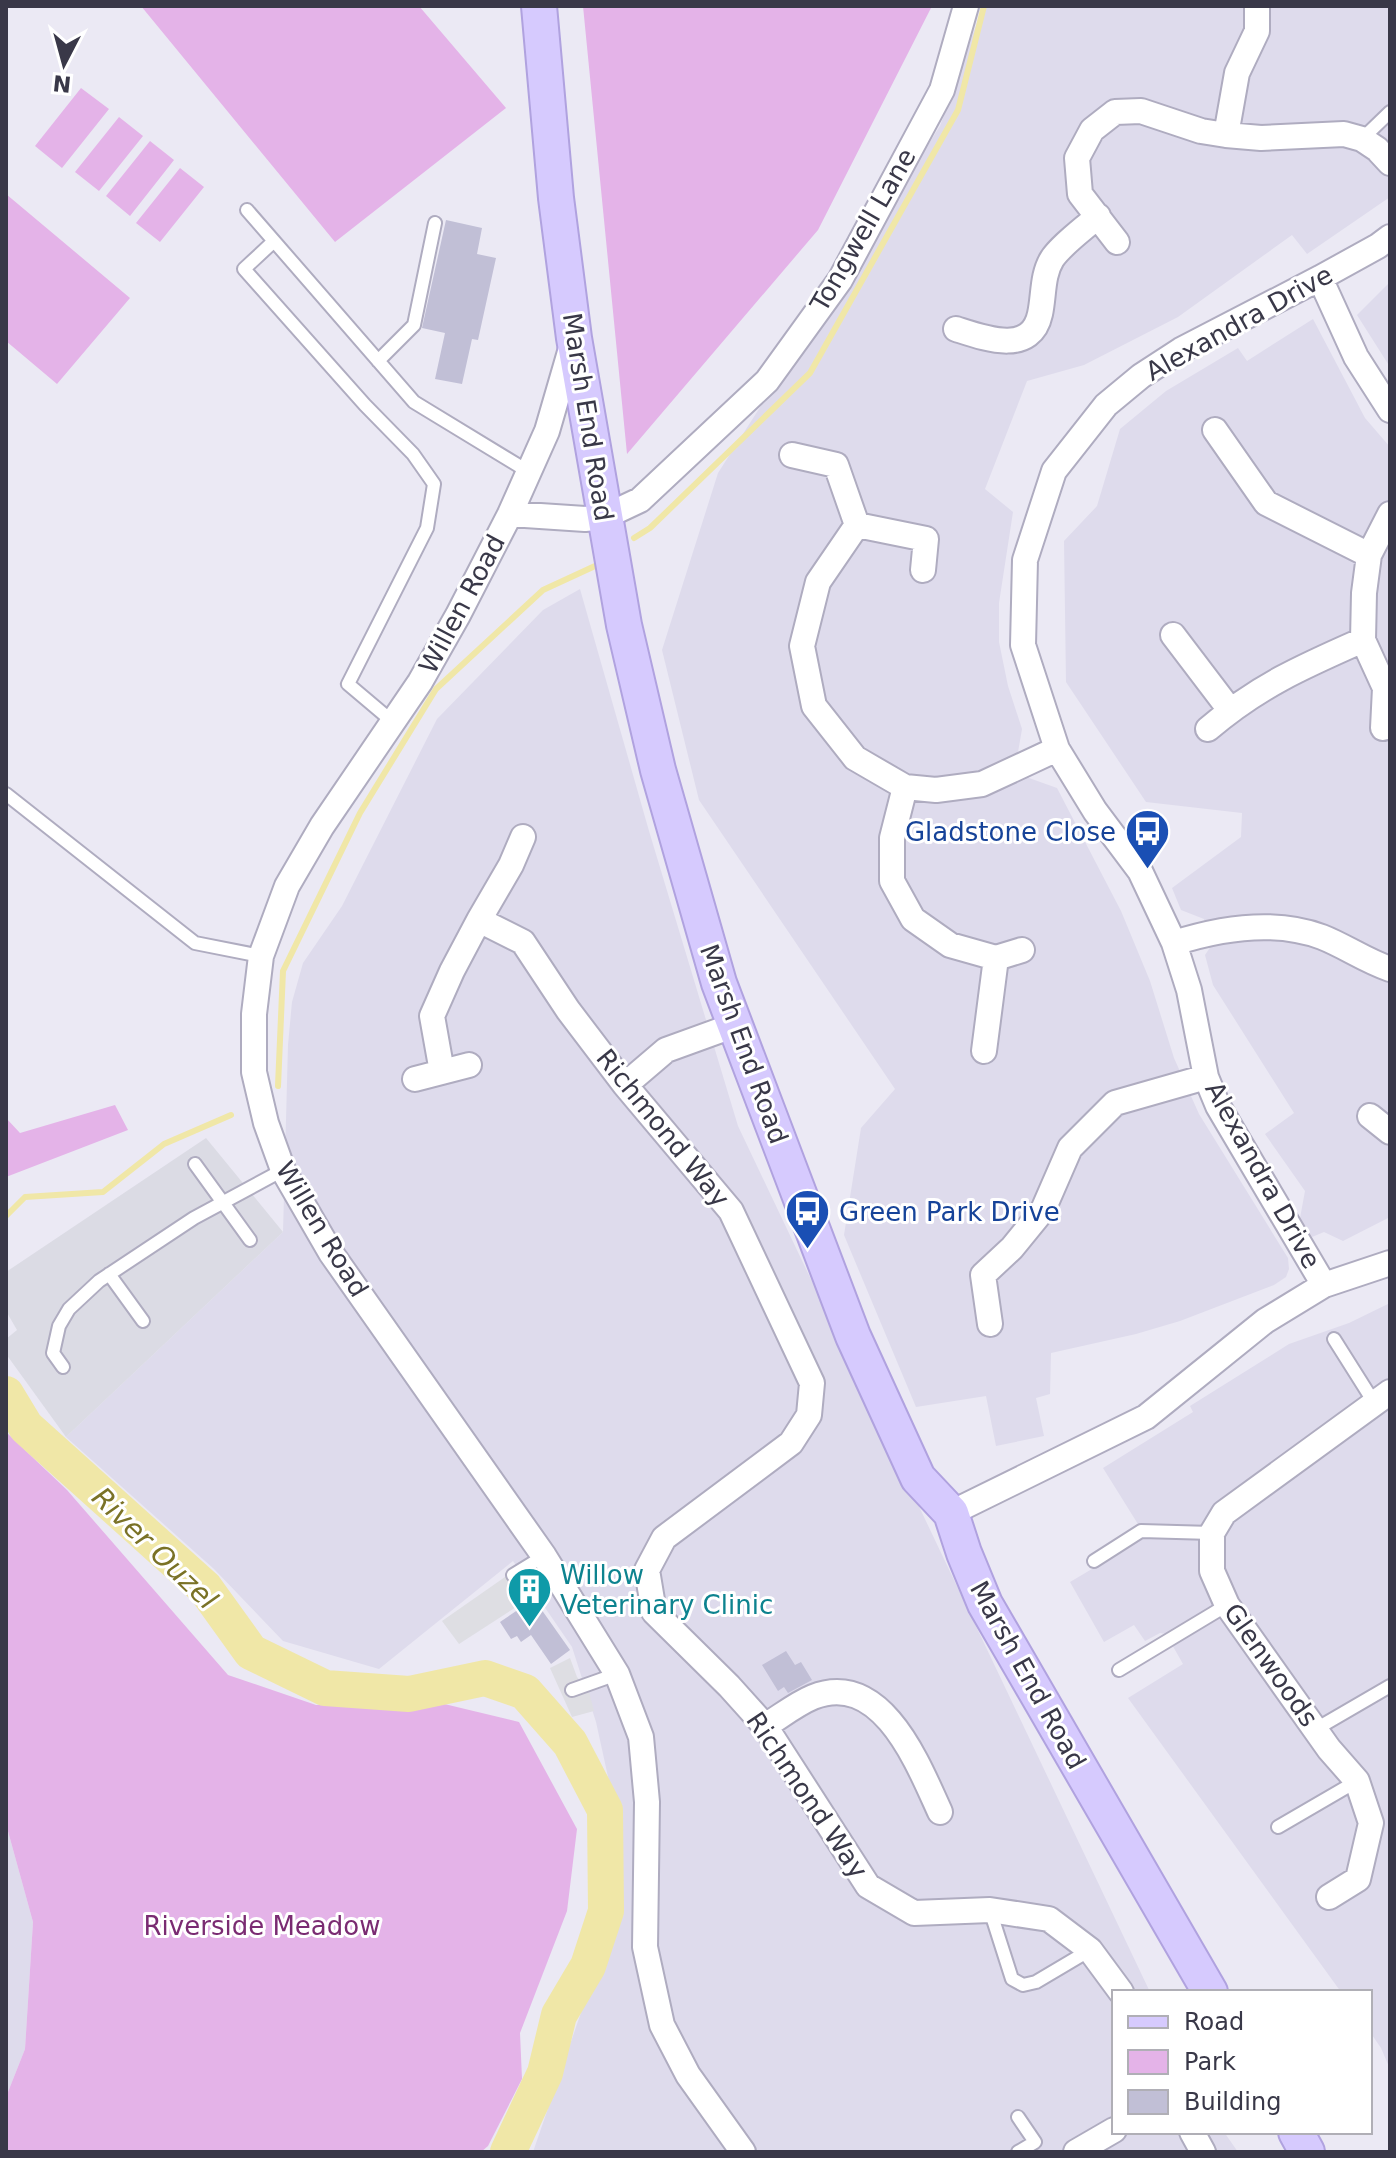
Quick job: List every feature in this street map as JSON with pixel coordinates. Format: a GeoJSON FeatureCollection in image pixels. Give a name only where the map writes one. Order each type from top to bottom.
{"type":"FeatureCollection","features":[{"type":"Feature","properties":{"kind":"street","name":"Marsh End Road"},"geometry":{"type":"LineString","coordinates":[[539,6],[556,198],[574,338],[604,517],[624,625],[658,770],[719,983],[853,1336],[918,1478],[951,1513],[985,1604],[1209,1990]]}},
{"type":"Feature","properties":{"kind":"street","name":"Tongwell Lane"},"geometry":{"type":"LineString","coordinates":[[604,517],[640,500],[767,381],[840,280],[942,90],[966,6]]}},
{"type":"Feature","properties":{"kind":"street"},"geometry":{"type":"LineString","coordinates":[[1226,135],[1237,73],[1257,31],[1257,6]]}},
{"type":"Feature","properties":{"kind":"street"},"geometry":{"type":"LineString","coordinates":[[1117,242],[1080,194],[1077,158],[1092,130],[1115,112],[1141,111],[1201,131],[1226,135],[1261,138],[1331,133],[1362,139],[1390,163]]}},
{"type":"Feature","properties":{"kind":"street"},"geometry":{"type":"LineString","coordinates":[[956,329],[1017,351],[1040,317],[1044,282],[1053,258],[1098,216]]}},
{"type":"Feature","properties":{"kind":"street","name":"Alexandra Drive"},"geometry":{"type":"LineString","coordinates":[[1324,1285],[1218,1106],[1206,1077],[1189,990],[1174,943],[1140,871],[1095,811],[1057,749],[1023,645],[1025,560],[1054,471],[1106,405],[1141,376],[1181,350],[1320,278],[1390,237]]}},
{"type":"Feature","properties":{"kind":"street"},"geometry":{"type":"LineString","coordinates":[[1320,278],[1356,357],[1390,410]]}},
{"type":"Feature","properties":{"kind":"street","name":"Willen Road"},"geometry":{"type":"LineString","coordinates":[[574,338],[547,431],[510,514],[458,615],[420,682],[322,826],[287,886],[261,956],[254,1014],[254,1072],[266,1123],[283,1170],[331,1253],[544,1556],[617,1674],[641,1737],[647,1802],[645,1947],[662,2025],[688,2075],[743,2152]]}},
{"type":"Feature","properties":{"kind":"street"},"geometry":{"type":"LineString","coordinates":[[1215,430],[1266,503],[1369,555]]}},
{"type":"Feature","properties":{"kind":"street"},"geometry":{"type":"LineString","coordinates":[[792,455],[836,465],[857,525]]}},
{"type":"Feature","properties":{"kind":"street"},"geometry":{"type":"LineString","coordinates":[[510,514],[585,519],[604,517]]}},
{"type":"Feature","properties":{"kind":"street"},"geometry":{"type":"LineString","coordinates":[[1383,728],[1388,688],[1363,640],[1364,593],[1369,555],[1390,514]]}},
{"type":"Feature","properties":{"kind":"street"},"geometry":{"type":"LineString","coordinates":[[857,525],[818,582],[802,646],[814,706],[855,758],[905,787],[936,790],[982,784],[1057,749]]}},
{"type":"Feature","properties":{"kind":"street"},"geometry":{"type":"LineString","coordinates":[[857,525],[926,539],[923,570]]}},
{"type":"Feature","properties":{"kind":"street"},"geometry":{"type":"LineString","coordinates":[[1173,635],[1230,710]]}},
{"type":"Feature","properties":{"kind":"street"},"geometry":{"type":"LineString","coordinates":[[1208,729],[1279,677],[1363,640]]}},
{"type":"Feature","properties":{"kind":"street"},"geometry":{"type":"LineString","coordinates":[[905,787],[892,838],[892,881],[913,919],[950,945],[996,958],[1022,950]]}},
{"type":"Feature","properties":{"kind":"street"},"geometry":{"type":"LineString","coordinates":[[442,1072],[432,1016],[452,971],[511,865],[523,837]]}},
{"type":"Feature","properties":{"kind":"street","name":"Richmond Way"},"geometry":{"type":"LineString","coordinates":[[479,920],[523,942],[568,1010],[625,1085],[731,1211],[812,1383],[809,1415],[791,1443],[664,1538],[647,1570],[654,1612],[765,1726],[868,1886],[914,1913],[990,1910],[1049,1919],[1090,1950],[1120,1990]]}},
{"type":"Feature","properties":{"kind":"street"},"geometry":{"type":"LineString","coordinates":[[1174,943],[1208,932],[1273,926],[1320,937],[1390,969]]}},
{"type":"Feature","properties":{"kind":"street"},"geometry":{"type":"LineString","coordinates":[[984,1051],[996,958]]}},
{"type":"Feature","properties":{"kind":"street"},"geometry":{"type":"LineString","coordinates":[[625,1085],[666,1050],[735,1025]]}},
{"type":"Feature","properties":{"kind":"street"},"geometry":{"type":"LineString","coordinates":[[415,1079],[469,1065]]}},
{"type":"Feature","properties":{"kind":"street"},"geometry":{"type":"LineString","coordinates":[[990,1324],[983,1275],[1012,1248],[1043,1210],[1070,1148],[1115,1103],[1206,1077]]}},
{"type":"Feature","properties":{"kind":"street"},"geometry":{"type":"LineString","coordinates":[[1370,1116],[1390,1132]]}},
{"type":"Feature","properties":{"kind":"street"},"geometry":{"type":"LineString","coordinates":[[951,1513],[1146,1417],[1265,1321],[1324,1285],[1390,1263]]}},
{"type":"Feature","properties":{"kind":"street"},"geometry":{"type":"LineString","coordinates":[[1212,1533],[1224,1513],[1382,1398]]}},
{"type":"Feature","properties":{"kind":"street","name":"Glenwoods"},"geometry":{"type":"LineString","coordinates":[[1212,1533],[1212,1571],[1227,1605],[1329,1749],[1357,1781],[1371,1823],[1358,1879],[1329,1897]]}},
{"type":"Feature","properties":{"kind":"street"},"geometry":{"type":"LineString","coordinates":[[765,1726],[814,1697],[843,1693],[867,1700],[890,1719],[940,1812]]}},
{"type":"Feature","properties":{"kind":"street"},"geometry":{"type":"LineString","coordinates":[[1076,2152],[1112,2131]]}},
{"type":"Feature","properties":{"kind":"street"},"geometry":{"type":"LineString","coordinates":[[1193,2134],[1203,2152]]}},
{"type":"Feature","properties":{"kind":"street"},"geometry":{"type":"LineString","coordinates":[[1297,2134],[1307,2152]]}},
{"type":"Feature","properties":{"kind":"lane"},"geometry":{"type":"LineString","coordinates":[[1362,139],[1390,112]]}},
{"type":"Feature","properties":{"kind":"lane"},"geometry":{"type":"LineString","coordinates":[[247,210],[414,402],[529,472]]}},
{"type":"Feature","properties":{"kind":"lane"},"geometry":{"type":"LineString","coordinates":[[378,361],[414,325],[435,223]]}},
{"type":"Feature","properties":{"kind":"lane"},"geometry":{"type":"LineString","coordinates":[[273,242],[244,269],[413,454],[434,484],[427,528],[348,684],[393,722]]}},
{"type":"Feature","properties":{"kind":"lane"},"geometry":{"type":"LineString","coordinates":[[6,794],[195,943],[261,956]]}},
{"type":"Feature","properties":{"kind":"lane"},"geometry":{"type":"LineString","coordinates":[[195,1164],[250,1240]]}},
{"type":"Feature","properties":{"kind":"lane"},"geometry":{"type":"LineString","coordinates":[[63,1367],[53,1353],[59,1326],[69,1309],[109,1274],[194,1218],[283,1170]]}},
{"type":"Feature","properties":{"kind":"lane"},"geometry":{"type":"LineString","coordinates":[[109,1274],[143,1321]]}},
{"type":"Feature","properties":{"kind":"lane"},"geometry":{"type":"LineString","coordinates":[[1334,1339],[1382,1398]]}},
{"type":"Feature","properties":{"kind":"lane"},"geometry":{"type":"LineString","coordinates":[[1094,1561],[1141,1531],[1212,1533]]}},
{"type":"Feature","properties":{"kind":"lane"},"geometry":{"type":"LineString","coordinates":[[513,1575],[544,1556]]}},
{"type":"Feature","properties":{"kind":"lane"},"geometry":{"type":"LineString","coordinates":[[1119,1670],[1227,1605]]}},
{"type":"Feature","properties":{"kind":"lane"},"geometry":{"type":"LineString","coordinates":[[572,1690],[617,1674]]}},
{"type":"Feature","properties":{"kind":"lane"},"geometry":{"type":"LineString","coordinates":[[1316,1729],[1390,1686]]}},
{"type":"Feature","properties":{"kind":"lane"},"geometry":{"type":"LineString","coordinates":[[1278,1827],[1357,1781]]}},
{"type":"Feature","properties":{"kind":"lane"},"geometry":{"type":"LineString","coordinates":[[990,1910],[1012,1979],[1023,1985],[1036,1982],[1090,1950]]}},
{"type":"Feature","properties":{"kind":"lane"},"geometry":{"type":"LineString","coordinates":[[1018,2117],[1035,2142],[1018,2152]]}},
{"type":"Feature","properties":{"kind":"shaded area"},"geometry":{"type":"Polygon","coordinates":[[[983,6],[1390,6],[1390,197],[1307,254],[1292,235],[1178,317],[1084,365],[1027,381],[985,489],[1013,512],[999,603],[999,642],[1008,686],[1022,729],[1018,752],[1029,778],[1057,788],[1121,911],[1150,981],[1174,1058],[1199,1114],[1288,1258],[1289,1269],[1286,1277],[1274,1285],[1180,1321],[1051,1353],[1050,1394],[1036,1398],[1044,1436],[996,1446],[986,1396],[916,1407],[844,1235],[861,1128],[895,1089],[699,800],[662,650],[718,473],[940,126],[983,6]]]}},
{"type":"Feature","properties":{"kind":"shaded area"},"geometry":{"type":"Polygon","coordinates":[[[1390,282],[1390,367],[1357,315],[1390,282]]]}},
{"type":"Feature","properties":{"kind":"shaded area"},"geometry":{"type":"Polygon","coordinates":[[[1313,319],[1365,418],[1390,447],[1390,1217],[1343,1241],[1324,1232],[1312,1237],[1300,1218],[1305,1191],[1265,1134],[1294,1113],[1213,985],[1205,955],[1211,946],[1204,919],[1181,910],[1172,888],[1241,837],[1242,813],[1146,802],[1066,682],[1064,541],[1097,506],[1120,429],[1166,391],[1238,348],[1247,361],[1313,319]]]}},
{"type":"Feature","properties":{"kind":"shaded area"},"geometry":{"type":"Polygon","coordinates":[[[580,589],[738,1126],[1149,1990],[1112,1990],[1112,2134],[1225,2134],[1238,2152],[533,2152],[617,1908],[614,1804],[596,1722],[572,1647],[513,1561],[379,1669],[283,1641],[214,1569],[66,1437],[283,1232],[288,1045],[292,1002],[303,963],[342,906],[437,719],[543,610],[580,589]]]}},
{"type":"Feature","properties":{"kind":"shaded area"},"geometry":{"type":"Polygon","coordinates":[[[206,1138],[283,1232],[66,1437],[6,1354],[6,1339],[17,1330],[6,1311],[6,1272],[206,1138]]]}},
{"type":"Feature","properties":{"kind":"shaded area"},"geometry":{"type":"Polygon","coordinates":[[[1390,1303],[1390,2069],[1372,2035],[1372,1990],[1340,1990],[1128,1698],[1183,1664],[1166,1634],[1160,1633],[1145,1641],[1134,1625],[1104,1642],[1070,1582],[1146,1537],[1103,1468],[1193,1412],[1190,1406],[1289,1344],[1349,1323],[1390,1303]]]}},
{"type":"Feature","properties":{"kind":"shaded area"},"geometry":{"type":"Polygon","coordinates":[[[518,1568],[536,1594],[459,1644],[442,1621],[518,1568]]]}},
{"type":"Feature","properties":{"kind":"shaded area"},"geometry":{"type":"Polygon","coordinates":[[[570,1658],[577,1677],[589,1692],[594,1711],[572,1717],[550,1668],[570,1658]]]}},
{"type":"Feature","properties":{"kind":"shaded area"},"geometry":{"type":"Polygon","coordinates":[[[6,1824],[33,1922],[25,2049],[6,2097],[6,1824]]]}},
{"type":"Feature","properties":{"kind":"green space"},"geometry":{"type":"Polygon","coordinates":[[[141,6],[419,6],[506,108],[335,242],[141,6]]]}},
{"type":"Feature","properties":{"kind":"green space"},"geometry":{"type":"Polygon","coordinates":[[[583,6],[932,6],[818,230],[627,454],[583,6]]]}},
{"type":"Feature","properties":{"kind":"green space"},"geometry":{"type":"Polygon","coordinates":[[[81,88],[109,109],[62,168],[35,146],[81,88]]]}},
{"type":"Feature","properties":{"kind":"green space"},"geometry":{"type":"Polygon","coordinates":[[[119,117],[143,136],[99,191],[75,172],[119,117]]]}},
{"type":"Feature","properties":{"kind":"green space"},"geometry":{"type":"Polygon","coordinates":[[[150,141],[174,160],[130,216],[106,196],[150,141]]]}},
{"type":"Feature","properties":{"kind":"green space"},"geometry":{"type":"Polygon","coordinates":[[[180,168],[204,187],[160,242],[136,223],[180,168]]]}},
{"type":"Feature","properties":{"kind":"green space"},"geometry":{"type":"Polygon","coordinates":[[[6,194],[130,298],[57,384],[6,341],[6,194]]]}},
{"type":"Feature","properties":{"kind":"green space"},"geometry":{"type":"Polygon","coordinates":[[[115,1105],[128,1130],[6,1177],[6,1118],[20,1133],[115,1105]]]}},
{"type":"Feature","properties":{"kind":"green space","name":"Riverside Meadow"},"geometry":{"type":"Polygon","coordinates":[[[6,1432],[67,1490],[228,1675],[316,1705],[436,1702],[519,1722],[577,1829],[567,1911],[520,2033],[522,2079],[488,2146],[481,2152],[6,2152],[6,2097],[25,2049],[33,1922],[6,1824],[6,1432]]]}},
{"type":"Feature","properties":{"kind":"building"},"geometry":{"type":"Polygon","coordinates":[[[446,220],[482,228],[477,254],[496,258],[478,340],[472,339],[462,384],[435,379],[445,333],[422,328],[446,220]]]}},
{"type":"Feature","properties":{"kind":"building","name":"Willow Veterinary Clinic"},"geometry":{"type":"Polygon","coordinates":[[[534,1599],[570,1650],[551,1664],[531,1635],[521,1642],[517,1636],[511,1639],[500,1622],[534,1599]]]}},
{"type":"Feature","properties":{"kind":"building"},"geometry":{"type":"Polygon","coordinates":[[[786,1651],[795,1665],[801,1662],[812,1680],[788,1693],[784,1687],[778,1691],[762,1665],[786,1651]]]}},
{"type":"Feature","properties":{"kind":"waterway"},"geometry":{"type":"LineString","coordinates":[[634,538],[650,528],[810,373],[958,110],[984,6]]}},
{"type":"Feature","properties":{"kind":"waterway"},"geometry":{"type":"LineString","coordinates":[[278,1086],[283,971],[360,813],[436,689],[543,590],[595,566]]}},
{"type":"Feature","properties":{"kind":"waterway"},"geometry":{"type":"LineString","coordinates":[[6,1216],[25,1197],[103,1192],[164,1144],[231,1115]]}},
{"type":"Feature","properties":{"kind":"waterway","name":"River Ouzel"},"geometry":{"type":"LineString","coordinates":[[6,1394],[26,1427],[205,1588],[251,1652],[325,1688],[409,1694],[485,1678],[525,1692],[570,1743],[605,1810],[606,1911],[588,1966],[559,2015],[545,2073],[508,2152]]}},
{"type":"Feature","properties":{"kind":"place","name":"Gladstone Close"},"geometry":{"type":"Point","coordinates":[1147,871]}},
{"type":"Feature","properties":{"kind":"place","name":"Green Park Drive"},"geometry":{"type":"Point","coordinates":[808,1251]}},
{"type":"Feature","properties":{"kind":"place","name":"Willow Veterinary Clinic"},"geometry":{"type":"Point","coordinates":[529,1629]}}]}
